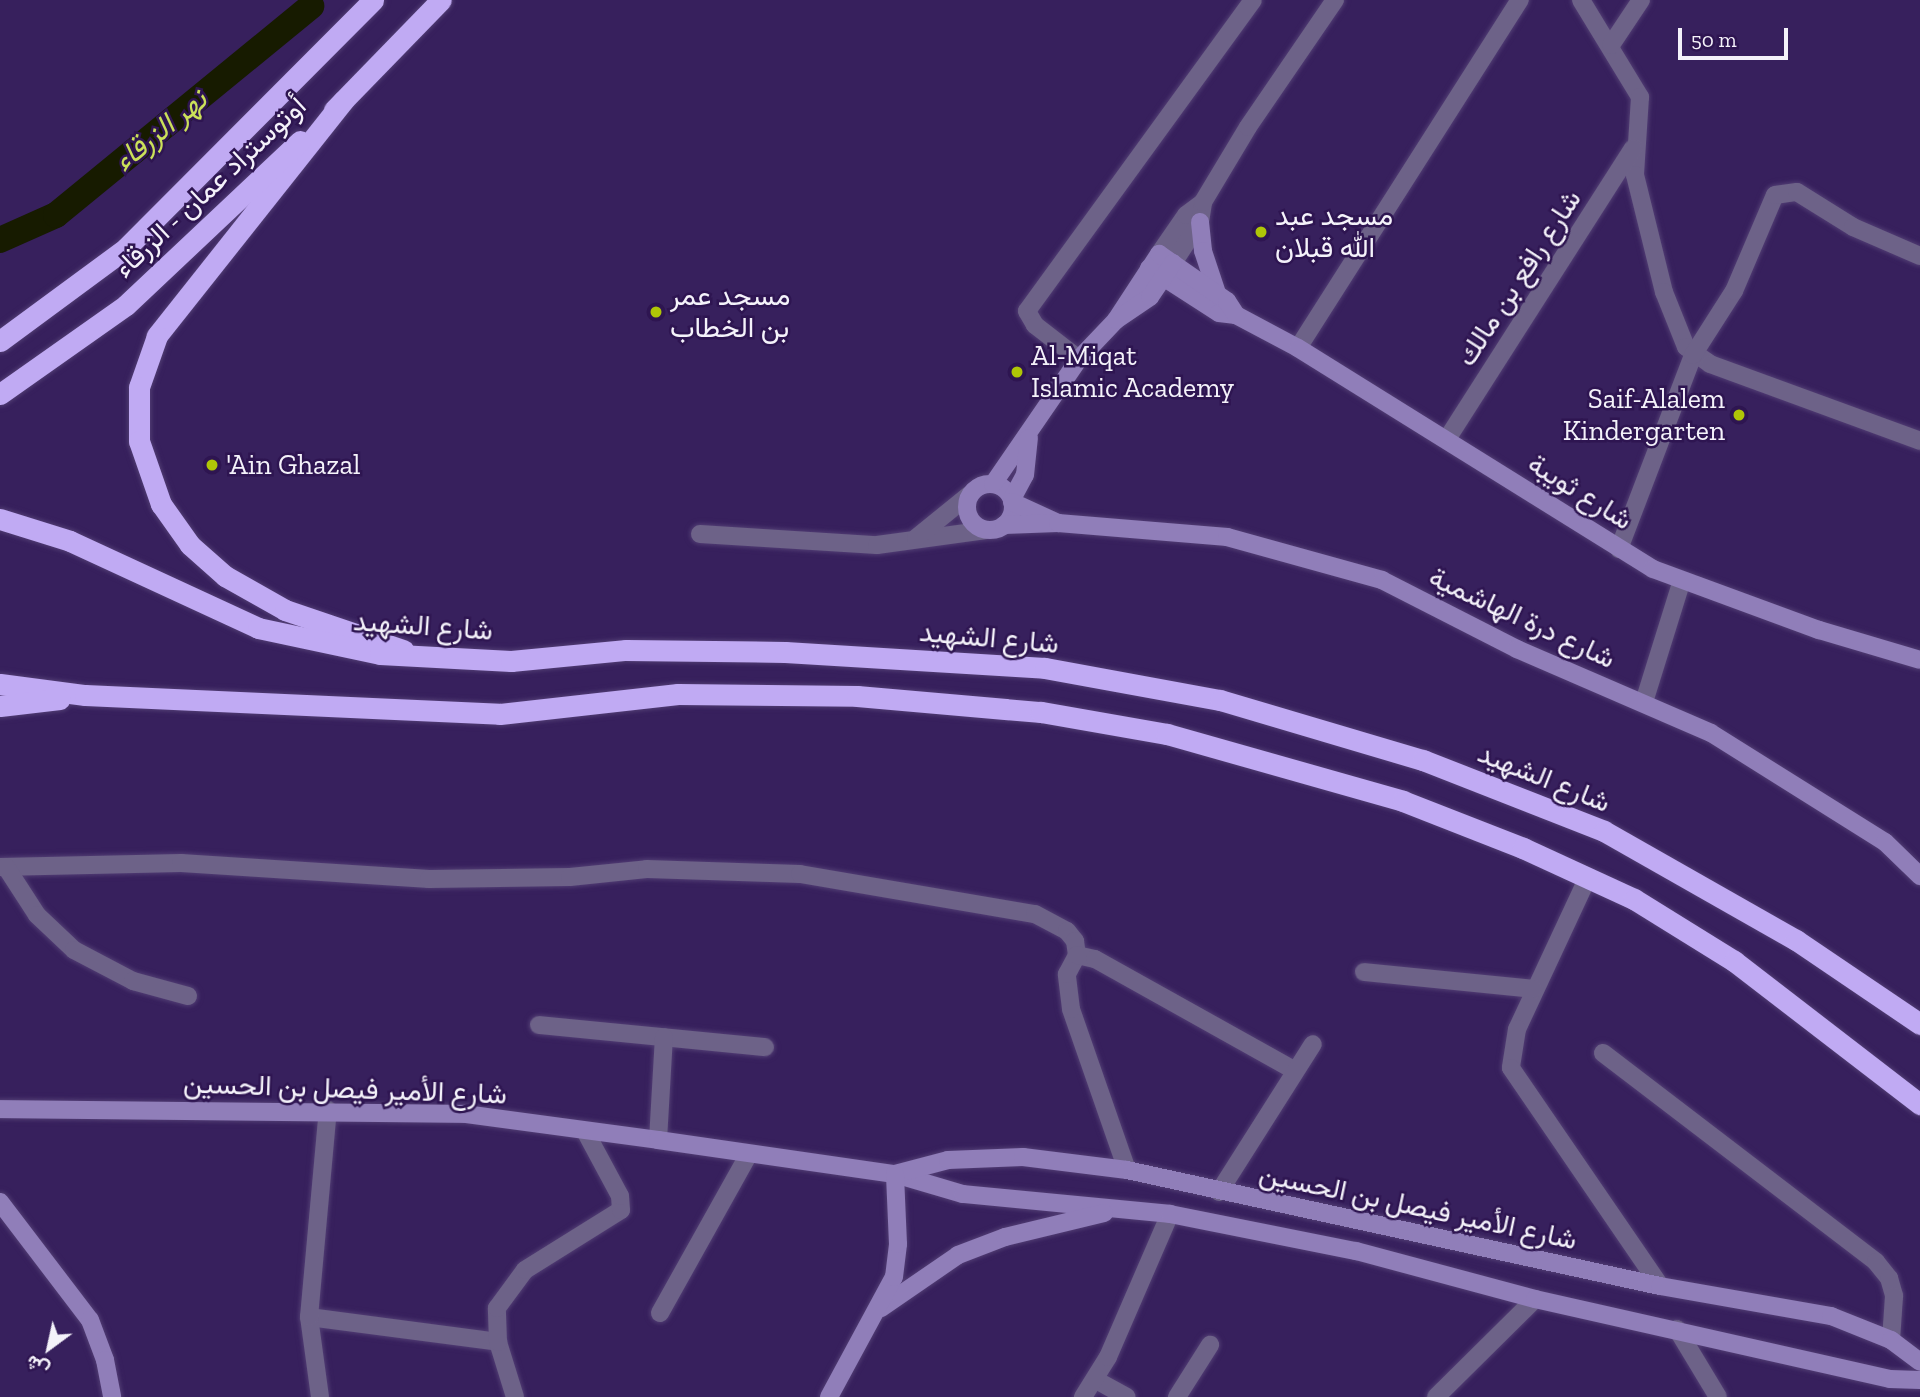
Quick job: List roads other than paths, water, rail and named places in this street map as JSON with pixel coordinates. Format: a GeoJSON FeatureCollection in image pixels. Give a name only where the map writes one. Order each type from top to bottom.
{"type":"FeatureCollection","features":[{"type":"Feature","properties":{"kind":"highway","name":"أوتوستراد عمان - الزرقاء"},"geometry":{"type":"LineString","coordinates":[[0,341],[57,302],[134,241],[373,0]]}},
{"type":"Feature","properties":{"kind":"highway","name":"أوتوستراد عمان - الزرقاء"},"geometry":{"type":"LineString","coordinates":[[0,394],[127,304],[343,101],[441,0]]}},
{"type":"Feature","properties":{"kind":"highway"},"geometry":{"type":"LineString","coordinates":[[343,101],[157,336],[139,387],[139,441],[161,504],[190,545],[225,576],[285,610],[421,658]]}},
{"type":"Feature","properties":{"kind":"highway","name":"شارع الشهيد"},"geometry":{"type":"LineString","coordinates":[[0,519],[70,541],[258,628],[339,648],[421,658],[511,660],[626,650],[785,652],[1045,668],[1220,700],[1423,760],[1604,831],[1796,940],[1920,1024]]}},
{"type":"Feature","properties":{"kind":"highway"},"geometry":{"type":"LineString","coordinates":[[0,684],[85,695],[500,714],[678,694],[802,695],[1041,712],[1167,734],[1292,766],[1464,824],[1588,877],[1684,927],[1734,961],[1920,1104]]}},
{"type":"Feature","properties":{"kind":"highway"},"geometry":{"type":"LineString","coordinates":[[0,706],[85,695]]}},
{"type":"Feature","properties":{"kind":"street"},"geometry":{"type":"LineString","coordinates":[[1079,359],[1035,326],[1027,311],[1253,0]]}},
{"type":"Feature","properties":{"kind":"street"},"geometry":{"type":"LineString","coordinates":[[1298,348],[1520,0]]}},
{"type":"Feature","properties":{"kind":"street"},"geometry":{"type":"LineString","coordinates":[[1581,0],[1611,45],[1640,97],[1635,145],[1643,219],[1675,327],[1693,355],[1920,441]]}},
{"type":"Feature","properties":{"kind":"street"},"geometry":{"type":"LineString","coordinates":[[1611,45],[1641,0]]}},
{"type":"Feature","properties":{"kind":"street"},"geometry":{"type":"LineString","coordinates":[[913,540],[979,486],[993,484],[1030,434],[1079,359],[1116,320],[1140,306],[1186,215],[1203,202],[1248,127],[1332,1]]}},
{"type":"Feature","properties":{"kind":"street","name":"شارع رافع بن مالك"},"geometry":{"type":"LineString","coordinates":[[1447,439],[1635,145]]}},
{"type":"Feature","properties":{"kind":"street"},"geometry":{"type":"LineString","coordinates":[[1619,549],[1693,355],[1734,291],[1769,201],[1782,192],[1797,192],[1853,227],[1920,256]]}},
{"type":"Feature","properties":{"kind":"street"},"geometry":{"type":"LineString","coordinates":[[1203,202],[1200,222],[1203,251],[1217,293]]}},
{"type":"Feature","properties":{"kind":"street"},"geometry":{"type":"LineString","coordinates":[[1161,266],[1200,222]]}},
{"type":"Feature","properties":{"kind":"street","name":"شارع ثويبة"},"geometry":{"type":"LineString","coordinates":[[1161,266],[1217,293],[1231,304],[1236,315]]}},
{"type":"Feature","properties":{"kind":"street","name":"شارع ثويبة"},"geometry":{"type":"LineString","coordinates":[[1161,266],[1219,313],[1236,315],[1298,348],[1619,549],[1681,583],[1920,660]]}},
{"type":"Feature","properties":{"kind":"street"},"geometry":{"type":"LineString","coordinates":[[700,534],[877,545],[986,530],[1004,525],[1025,475],[1030,434]]}},
{"type":"Feature","properties":{"kind":"street"},"geometry":{"type":"LineString","coordinates":[[993,484],[1012,501]]}},
{"type":"Feature","properties":{"kind":"street"},"geometry":{"type":"LineString","coordinates":[[970,495],[967,514],[974,524],[986,530]]}},
{"type":"Feature","properties":{"kind":"street","name":"شارع درة الهاشمية"},"geometry":{"type":"LineString","coordinates":[[1012,501],[1058,523]]}},
{"type":"Feature","properties":{"kind":"street","name":"شارع درة الهاشمية"},"geometry":{"type":"LineString","coordinates":[[1004,525],[1058,523],[1227,537],[1352,569],[1517,649],[1682,718],[1778,772],[1885,842],[1920,876]]}},
{"type":"Feature","properties":{"kind":"street"},"geometry":{"type":"LineString","coordinates":[[1644,702],[1681,583]]}},
{"type":"Feature","properties":{"kind":"street"},"geometry":{"type":"LineString","coordinates":[[3,867],[181,863],[429,879],[569,877],[647,869],[800,874],[1035,914],[1067,931],[1075,941],[1077,956],[1067,974],[1071,1009],[1127,1170]]}},
{"type":"Feature","properties":{"kind":"street"},"geometry":{"type":"LineString","coordinates":[[3,867],[37,915],[74,950],[132,981],[188,996]]}},
{"type":"Feature","properties":{"kind":"street"},"geometry":{"type":"LineString","coordinates":[[1588,877],[1533,989],[1512,1045],[1513,1075],[1660,1286]]}},
{"type":"Feature","properties":{"kind":"street"},"geometry":{"type":"LineString","coordinates":[[1077,956],[1095,959],[1295,1071]]}},
{"type":"Feature","properties":{"kind":"street"},"geometry":{"type":"LineString","coordinates":[[1364,972],[1533,989]]}},
{"type":"Feature","properties":{"kind":"street"},"geometry":{"type":"LineString","coordinates":[[539,1025],[765,1047]]}},
{"type":"Feature","properties":{"kind":"street"},"geometry":{"type":"LineString","coordinates":[[658,1140],[664,1037]]}},
{"type":"Feature","properties":{"kind":"street"},"geometry":{"type":"LineString","coordinates":[[1219,1192],[1313,1044]]}},
{"type":"Feature","properties":{"kind":"street"},"geometry":{"type":"LineString","coordinates":[[1603,1053],[1876,1262],[1889,1278],[1894,1296],[1891,1340]]}},
{"type":"Feature","properties":{"kind":"street","name":"شارع الأمير فيصل بن الحسين"},"geometry":{"type":"LineString","coordinates":[[0,1109],[327,1110],[466,1114],[658,1140],[895,1174],[955,1193],[1170,1214],[1356,1251],[1535,1299],[1890,1379],[1920,1380]]}},
{"type":"Feature","properties":{"kind":"street"},"geometry":{"type":"LineString","coordinates":[[320,1397],[309,1317],[327,1110]]}},
{"type":"Feature","properties":{"kind":"street"},"geometry":{"type":"LineString","coordinates":[[515,1397],[498,1342],[497,1308],[526,1270],[621,1210],[620,1196],[585,1131]]}},
{"type":"Feature","properties":{"kind":"street"},"geometry":{"type":"LineString","coordinates":[[660,1313],[749,1154]]}},
{"type":"Feature","properties":{"kind":"street","name":"شارع الأمير فيصل بن الحسين"},"geometry":{"type":"LineString","coordinates":[[895,1174],[948,1160],[1010,1157],[1127,1170],[1660,1286],[1831,1316],[1891,1340],[1920,1362]]}},
{"type":"Feature","properties":{"kind":"street"},"geometry":{"type":"LineString","coordinates":[[829,1397],[881,1308],[897,1261],[895,1174]]}},
{"type":"Feature","properties":{"kind":"street"},"geometry":{"type":"LineString","coordinates":[[0,1202],[90,1320],[105,1360],[112,1397]]}},
{"type":"Feature","properties":{"kind":"street"},"geometry":{"type":"LineString","coordinates":[[881,1308],[919,1278],[958,1255],[1005,1237],[1115,1210]]}},
{"type":"Feature","properties":{"kind":"street"},"geometry":{"type":"LineString","coordinates":[[1083,1397],[1096,1380],[1170,1214]]}},
{"type":"Feature","properties":{"kind":"street"},"geometry":{"type":"LineString","coordinates":[[1436,1397],[1535,1299]]}},
{"type":"Feature","properties":{"kind":"street"},"geometry":{"type":"LineString","coordinates":[[309,1317],[498,1342]]}},
{"type":"Feature","properties":{"kind":"street"},"geometry":{"type":"LineString","coordinates":[[1676,1329],[1718,1397]]}},
{"type":"Feature","properties":{"kind":"street"},"geometry":{"type":"LineString","coordinates":[[1177,1397],[1210,1345]]}},
{"type":"Feature","properties":{"kind":"street"},"geometry":{"type":"LineString","coordinates":[[1096,1380],[1127,1397]]}},
{"type":"Feature","properties":{"kind":"waterway","name":"نهر الزرقاء"},"geometry":{"type":"LineString","coordinates":[[0,240],[56,215],[311,6]]}},
{"type":"Feature","properties":{"kind":"place","name":"مسجد عبد الله قبلان"},"geometry":{"type":"Point","coordinates":[1261,232]}},
{"type":"Feature","properties":{"kind":"place","name":"مسجد عمر بن الخطاب"},"geometry":{"type":"Point","coordinates":[656,312]}},
{"type":"Feature","properties":{"kind":"place","name":"Al-Miqat Islamic Academy"},"geometry":{"type":"Point","coordinates":[1017,372]}},
{"type":"Feature","properties":{"kind":"place","name":"Saif-Alalem Kindergarten"},"geometry":{"type":"Point","coordinates":[1739,415]}},
{"type":"Feature","properties":{"kind":"place","name":"'Ain Ghazal"},"geometry":{"type":"Point","coordinates":[212,465]}}]}
